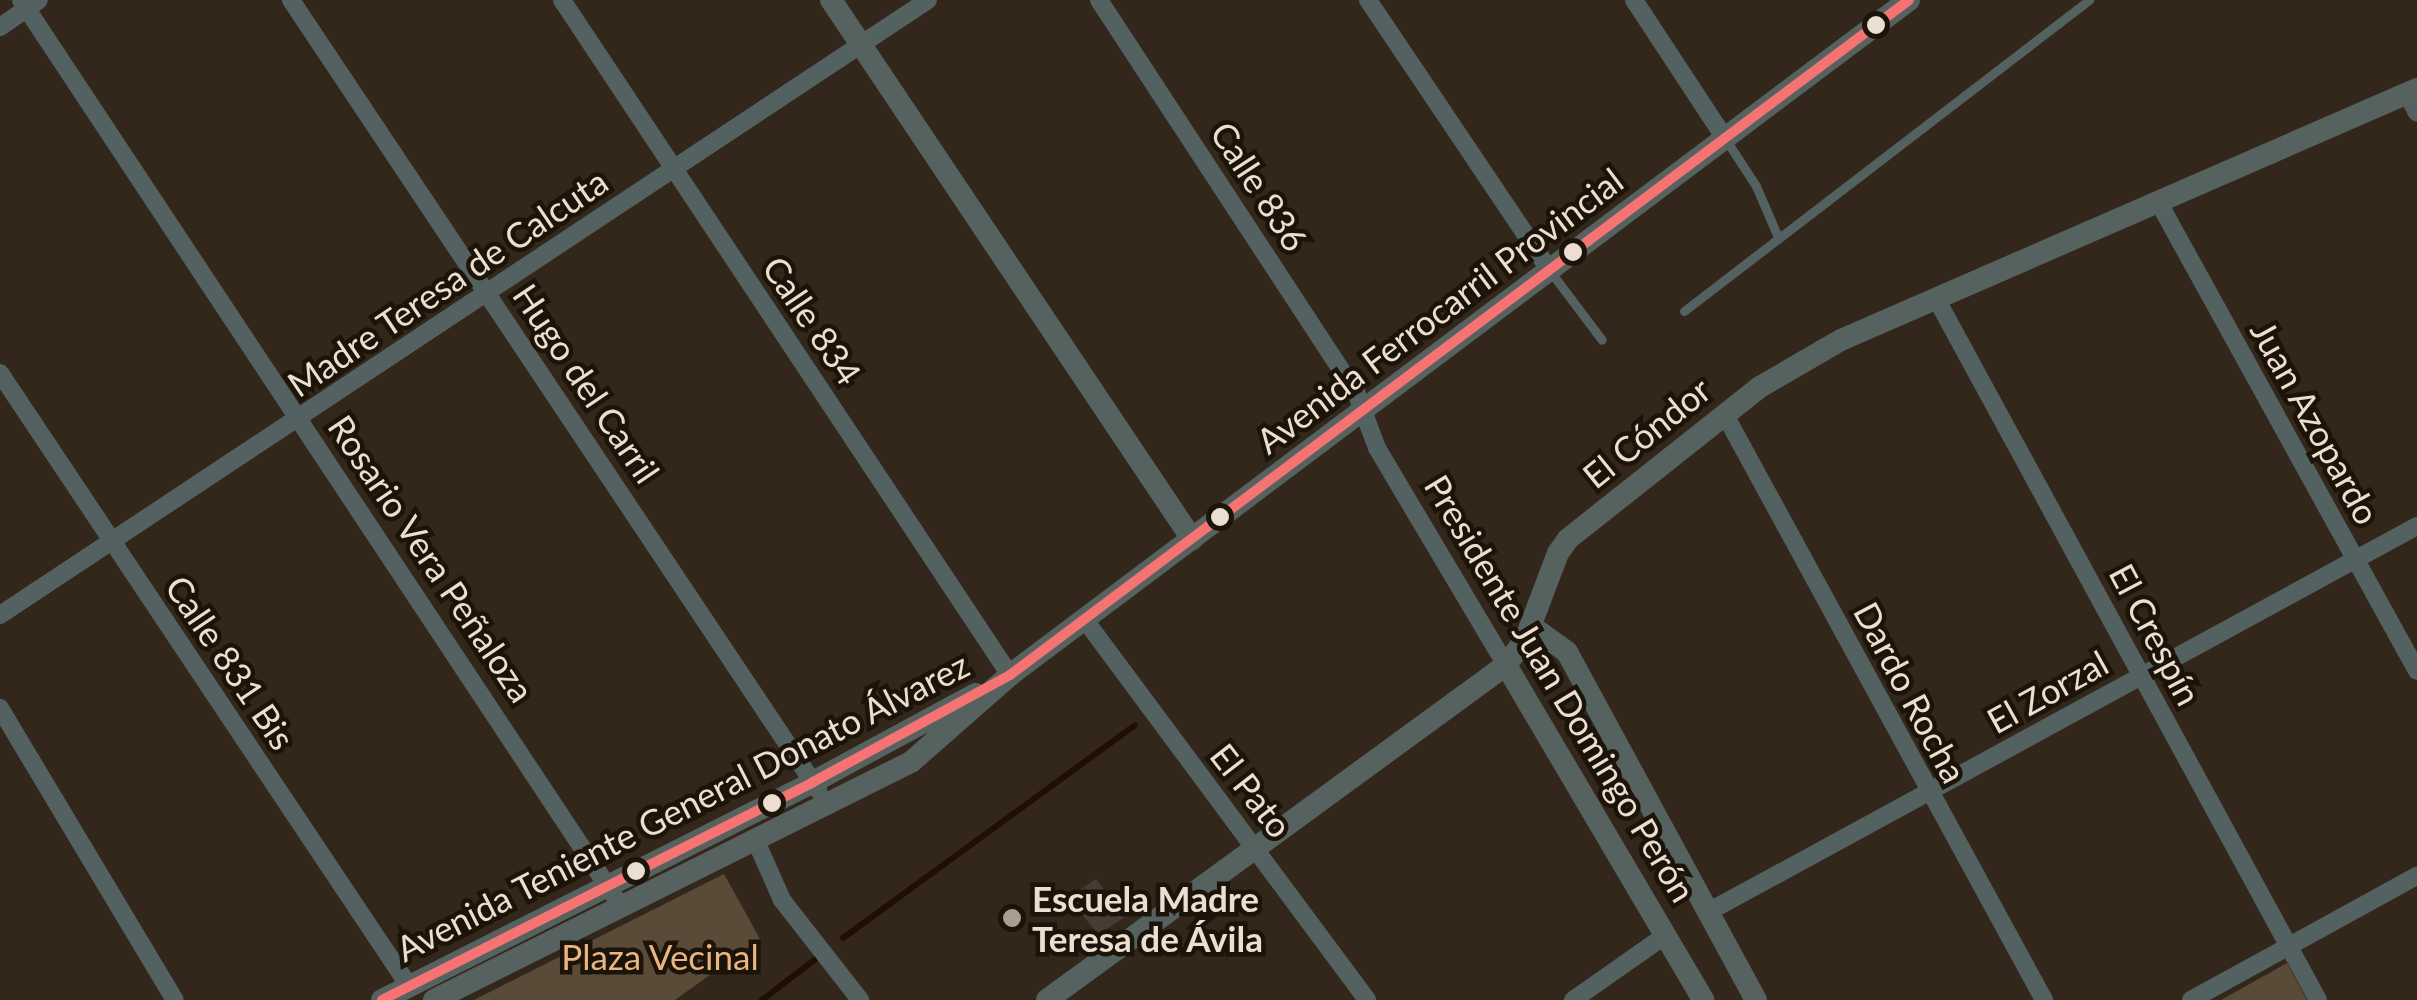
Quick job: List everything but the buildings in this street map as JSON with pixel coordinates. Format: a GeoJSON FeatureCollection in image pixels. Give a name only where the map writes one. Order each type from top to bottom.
{"type":"FeatureCollection","features":[{"type":"Feature","properties":{"kind":"main road"},"geometry":{"type":"LineString","coordinates":[[831,0],[1192,538]]}},
{"type":"Feature","properties":{"kind":"main road","name":"Avenida Ferrocarril Provincial"},"geometry":{"type":"LineString","coordinates":[[1010,675],[1909,0]]}},
{"type":"Feature","properties":{"kind":"main road","name":"El Cóndor"},"geometry":{"type":"LineString","coordinates":[[1046,1000],[1506,665],[1531,626],[1558,553],[1568,539],[1724,412],[1841,340],[2159,202],[2414,99]]}},
{"type":"Feature","properties":{"kind":"main road","name":"Presidente Juan Domingo Perón"},"geometry":{"type":"LineString","coordinates":[[1531,626],[1567,652],[1756,1000]]}},
{"type":"Feature","properties":{"kind":"main road","name":"Presidente Juan Domingo Perón"},"geometry":{"type":"LineString","coordinates":[[1506,665],[1703,1000]]}},
{"type":"Feature","properties":{"kind":"main road","name":"Avenida Teniente General Donato Álvarez"},"geometry":{"type":"LineString","coordinates":[[434,1000],[813,782],[1010,675]]}},
{"type":"Feature","properties":{"kind":"main road","name":"Avenida Teniente General Donato Álvarez"},"geometry":{"type":"LineString","coordinates":[[382,1000],[615,895],[755,839],[910,762],[1010,675]]}},
{"type":"Feature","properties":{"kind":"street","name":"Hugo del Carril"},"geometry":{"type":"LineString","coordinates":[[291,0],[826,804]]}},
{"type":"Feature","properties":{"kind":"street","name":"Calle 834"},"geometry":{"type":"LineString","coordinates":[[562,0],[1010,675]]}},
{"type":"Feature","properties":{"kind":"street","name":"Madre Teresa de Calcuta"},"geometry":{"type":"LineString","coordinates":[[0,615],[301,420],[486,290],[928,0]]}},
{"type":"Feature","properties":{"kind":"street","name":"Calle 836"},"geometry":{"type":"LineString","coordinates":[[1099,0],[1356,392],[1363,410]]}},
{"type":"Feature","properties":{"kind":"street"},"geometry":{"type":"LineString","coordinates":[[1368,0],[1550,271]]}},
{"type":"Feature","properties":{"kind":"street"},"geometry":{"type":"LineString","coordinates":[[1634,0],[1726,140]]}},
{"type":"Feature","properties":{"kind":"street"},"geometry":{"type":"LineString","coordinates":[[0,26],[29,3]]}},
{"type":"Feature","properties":{"kind":"street","name":"Rosario Vera Peñaloza"},"geometry":{"type":"LineString","coordinates":[[29,3],[615,895]]}},
{"type":"Feature","properties":{"kind":"street","name":"Juan Azopardo"},"geometry":{"type":"LineString","coordinates":[[2159,202],[2417,672]]}},
{"type":"Feature","properties":{"kind":"street","name":"El Crespín"},"geometry":{"type":"LineString","coordinates":[[1937,300],[2318,1000]]}},
{"type":"Feature","properties":{"kind":"street","name":"Calle 831 Bis"},"geometry":{"type":"LineString","coordinates":[[0,374],[409,986]]}},
{"type":"Feature","properties":{"kind":"street","name":"Presidente Juan Domingo Perón"},"geometry":{"type":"LineString","coordinates":[[1363,410],[1377,448],[1506,665]]}},
{"type":"Feature","properties":{"kind":"street","name":"Dardo Rocha"},"geometry":{"type":"LineString","coordinates":[[1724,412],[1928,794],[2044,1000]]}},
{"type":"Feature","properties":{"kind":"street","name":"El Zorzal"},"geometry":{"type":"LineString","coordinates":[[1708,912],[2417,526]]}},
{"type":"Feature","properties":{"kind":"street","name":"El Pato"},"geometry":{"type":"LineString","coordinates":[[1085,620],[1368,1000]]}},
{"type":"Feature","properties":{"kind":"street"},"geometry":{"type":"LineString","coordinates":[[0,708],[175,1000]]}},
{"type":"Feature","properties":{"kind":"street"},"geometry":{"type":"LineString","coordinates":[[755,839],[782,900],[860,1000]]}},
{"type":"Feature","properties":{"kind":"street"},"geometry":{"type":"LineString","coordinates":[[2191,1000],[2417,876]]}},
{"type":"Feature","properties":{"kind":"street"},"geometry":{"type":"LineString","coordinates":[[1573,1000],[1666,935]]}},
{"type":"Feature","properties":{"kind":"lane"},"geometry":{"type":"LineString","coordinates":[[1684,311],[2089,0]]}},
{"type":"Feature","properties":{"kind":"lane"},"geometry":{"type":"LineString","coordinates":[[1726,140],[1756,186],[1778,236]]}},
{"type":"Feature","properties":{"kind":"lane"},"geometry":{"type":"LineString","coordinates":[[1550,271],[1602,340]]}},
{"type":"Feature","properties":{"kind":"green space","name":"Plaza Vecinal"},"geometry":{"type":"Polygon","coordinates":[[[724,874],[760,939],[675,1000],[474,1000],[724,874]]]}},
{"type":"Feature","properties":{"kind":"green space"},"geometry":{"type":"Polygon","coordinates":[[[2287,963],[2307,1000],[2221,1000],[2287,963]]]}},
{"type":"Feature","properties":{"kind":"waterway"},"geometry":{"type":"LineString","coordinates":[[843,938],[1135,725]]}},
{"type":"Feature","properties":{"kind":"waterway"},"geometry":{"type":"LineString","coordinates":[[762,1000],[817,958]]}},
{"type":"Feature","properties":{"kind":"transit line"},"geometry":{"type":"LineString","coordinates":[[382,1000],[813,782],[1010,675],[1909,0]]}},
{"type":"Feature","properties":{"kind":"place","name":"Escuela Madre Teresa de Ávila"},"geometry":{"type":"Point","coordinates":[1012,918]}}]}
